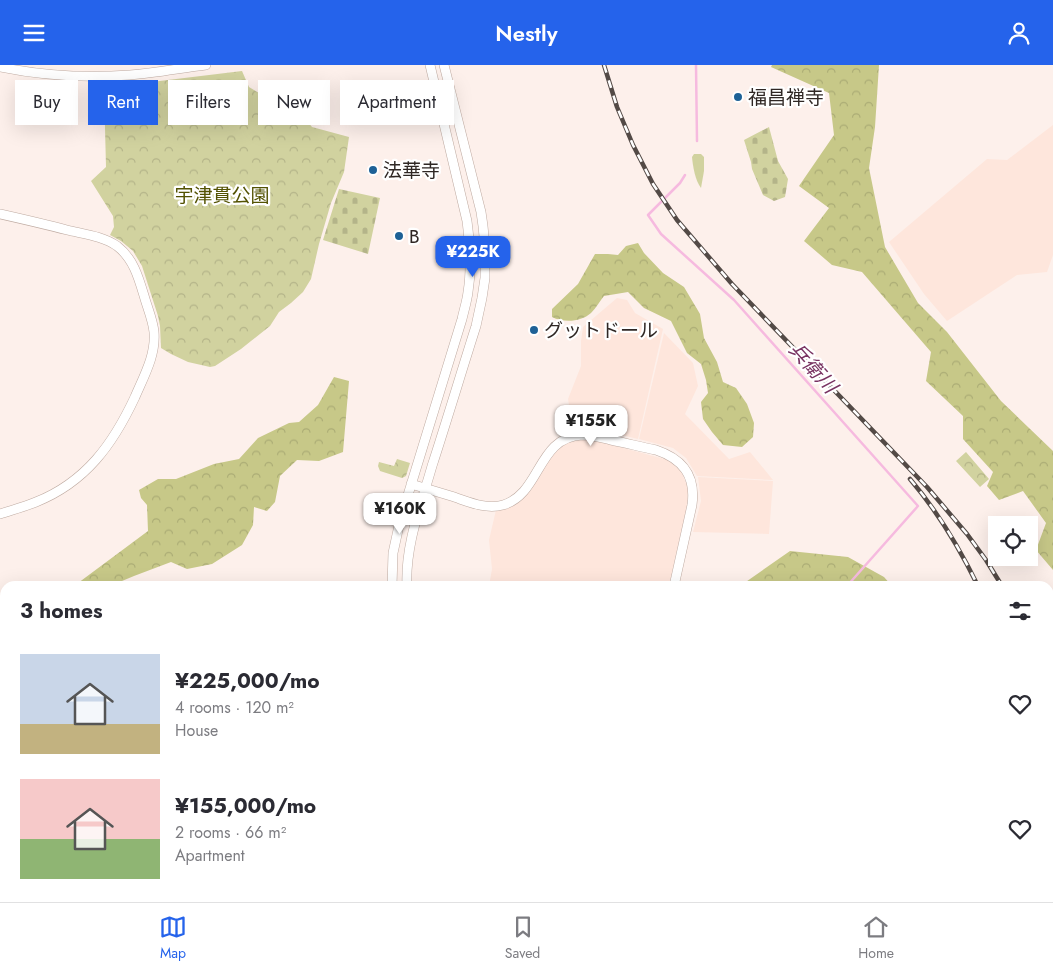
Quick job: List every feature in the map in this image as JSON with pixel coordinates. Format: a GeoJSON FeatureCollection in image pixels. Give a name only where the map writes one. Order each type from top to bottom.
{"type":"FeatureCollection","features":[{"type":"Feature","properties":{"kind":"street"},"geometry":{"type":"LineString","coordinates":[[0,67],[52,75],[100,76],[132,75],[206,65]]}},
{"type":"Feature","properties":{"kind":"street"},"geometry":{"type":"LineString","coordinates":[[392,581],[395,542],[400,521],[462,319],[470,274],[470,247],[467,221],[430,65]]}},
{"type":"Feature","properties":{"kind":"street"},"geometry":{"type":"LineString","coordinates":[[407,581],[411,539],[479,312],[484,288],[486,263],[481,211],[444,65]]}},
{"type":"Feature","properties":{"kind":"street"},"geometry":{"type":"LineString","coordinates":[[0,213],[99,237],[122,250],[136,271],[153,325],[154,340],[150,362],[126,417],[109,444],[96,460],[60,490],[37,502],[0,514]]}},
{"type":"Feature","properties":{"kind":"street"},"geometry":{"type":"LineString","coordinates":[[411,484],[479,505],[502,505],[523,493],[547,453],[558,443],[571,437],[579,435],[596,436],[656,450],[674,458],[687,473],[692,487],[692,505],[675,581]]}},
{"type":"Feature","properties":{"kind":"shaded area"},"geometry":{"type":"Polygon","coordinates":[[[1053,125],[1053,255],[1047,272],[1017,275],[947,321],[924,294],[889,242],[987,159],[1007,160],[1053,125]]]}},
{"type":"Feature","properties":{"kind":"shaded area"},"geometry":{"type":"Polygon","coordinates":[[[617,298],[627,300],[635,313],[663,329],[638,439],[592,428],[573,428],[568,399],[581,366],[583,327],[617,298]]]}},
{"type":"Feature","properties":{"kind":"shaded area"},"geometry":{"type":"Polygon","coordinates":[[[664,333],[693,363],[698,386],[685,414],[729,459],[750,452],[773,480],[697,476],[686,458],[673,448],[639,439],[664,333]]]}},
{"type":"Feature","properties":{"kind":"shaded area"},"geometry":{"type":"Polygon","coordinates":[[[590,439],[668,460],[681,471],[688,488],[687,506],[670,581],[490,581],[492,569],[489,540],[496,510],[519,500],[531,490],[556,450],[569,442],[590,439]]]}},
{"type":"Feature","properties":{"kind":"shaded area"},"geometry":{"type":"Polygon","coordinates":[[[698,477],[773,481],[769,534],[693,532],[701,501],[698,477]]]}},
{"type":"Feature","properties":{"kind":"green space"},"geometry":{"type":"Polygon","coordinates":[[[772,65],[879,65],[875,127],[869,168],[885,247],[918,303],[947,332],[1001,401],[1053,451],[1053,570],[1038,552],[1038,545],[1046,523],[1023,491],[999,500],[987,486],[993,472],[963,439],[963,416],[926,381],[931,352],[862,272],[832,265],[804,241],[829,208],[799,186],[834,135],[829,93],[771,67],[772,65]]]}},
{"type":"Feature","properties":{"kind":"green space","name":"宇津貫公園"},"geometry":{"type":"Polygon","coordinates":[[[242,71],[246,80],[168,80],[168,125],[248,125],[248,85],[258,93],[258,125],[310,125],[349,137],[344,172],[331,203],[311,279],[303,292],[279,312],[270,326],[241,349],[215,366],[210,367],[188,362],[161,348],[158,316],[142,266],[133,251],[110,235],[114,227],[113,216],[91,181],[106,167],[105,125],[158,125],[158,81],[242,71]]]}},
{"type":"Feature","properties":{"kind":"green space"},"geometry":{"type":"Polygon","coordinates":[[[769,127],[778,161],[788,179],[785,197],[774,201],[763,195],[752,169],[744,140],[769,127]]]}},
{"type":"Feature","properties":{"kind":"green space"},"geometry":{"type":"Polygon","coordinates":[[[694,154],[701,154],[704,157],[701,188],[694,169],[692,157],[694,154]]]}},
{"type":"Feature","properties":{"kind":"green space"},"geometry":{"type":"Polygon","coordinates":[[[339,189],[380,198],[368,254],[323,240],[339,189]]]}},
{"type":"Feature","properties":{"kind":"green space"},"geometry":{"type":"Polygon","coordinates":[[[638,243],[644,253],[663,273],[684,287],[700,314],[704,338],[717,362],[723,382],[736,388],[747,404],[754,423],[753,437],[742,447],[723,445],[703,419],[701,402],[708,393],[701,364],[687,353],[671,321],[644,308],[628,292],[604,296],[591,313],[577,320],[567,321],[552,317],[552,309],[578,284],[595,254],[618,255],[626,246],[638,243]]]}},
{"type":"Feature","properties":{"kind":"green space"},"geometry":{"type":"Polygon","coordinates":[[[334,377],[349,381],[343,452],[319,461],[297,460],[280,476],[275,502],[267,511],[254,507],[253,525],[242,545],[212,564],[187,569],[171,562],[122,581],[81,581],[148,531],[147,505],[141,498],[139,490],[158,479],[176,479],[214,464],[239,459],[258,438],[289,423],[299,422],[318,405],[334,377]]]}},
{"type":"Feature","properties":{"kind":"green space"},"geometry":{"type":"Polygon","coordinates":[[[966,452],[989,479],[980,487],[956,461],[966,452]]]}},
{"type":"Feature","properties":{"kind":"green space"},"geometry":{"type":"Polygon","coordinates":[[[397,459],[410,463],[406,476],[402,478],[380,471],[379,462],[394,466],[397,459]]]}},
{"type":"Feature","properties":{"kind":"green space"},"geometry":{"type":"Polygon","coordinates":[[[790,551],[848,557],[884,577],[888,581],[747,581],[790,551]]]}},
{"type":"Feature","properties":{"kind":"waterway","name":"兵衛川"},"geometry":{"type":"LineString","coordinates":[[696,65],[697,141]]}},
{"type":"Feature","properties":{"kind":"waterway","name":"兵衛川"},"geometry":{"type":"LineString","coordinates":[[685,175],[680,183],[648,215],[661,234],[734,300],[918,506],[851,581]]}},
{"type":"Feature","properties":{"kind":"railway"},"geometry":{"type":"LineString","coordinates":[[604,65],[617,107],[633,145],[653,184],[677,220],[732,284],[927,487],[967,534],[999,581]]}},
{"type":"Feature","properties":{"kind":"railway"},"geometry":{"type":"LineString","coordinates":[[910,479],[930,504],[947,530],[975,581]]}},
{"type":"Feature","properties":{"kind":"place","name":"福昌禅寺"},"geometry":{"type":"Point","coordinates":[738,97]}},
{"type":"Feature","properties":{"kind":"place","name":"法華寺"},"geometry":{"type":"Point","coordinates":[373,170]}},
{"type":"Feature","properties":{"kind":"place","name":"B"},"geometry":{"type":"Point","coordinates":[399,236]}},
{"type":"Feature","properties":{"kind":"place","name":"グットドール"},"geometry":{"type":"Point","coordinates":[534,330]}}]}
